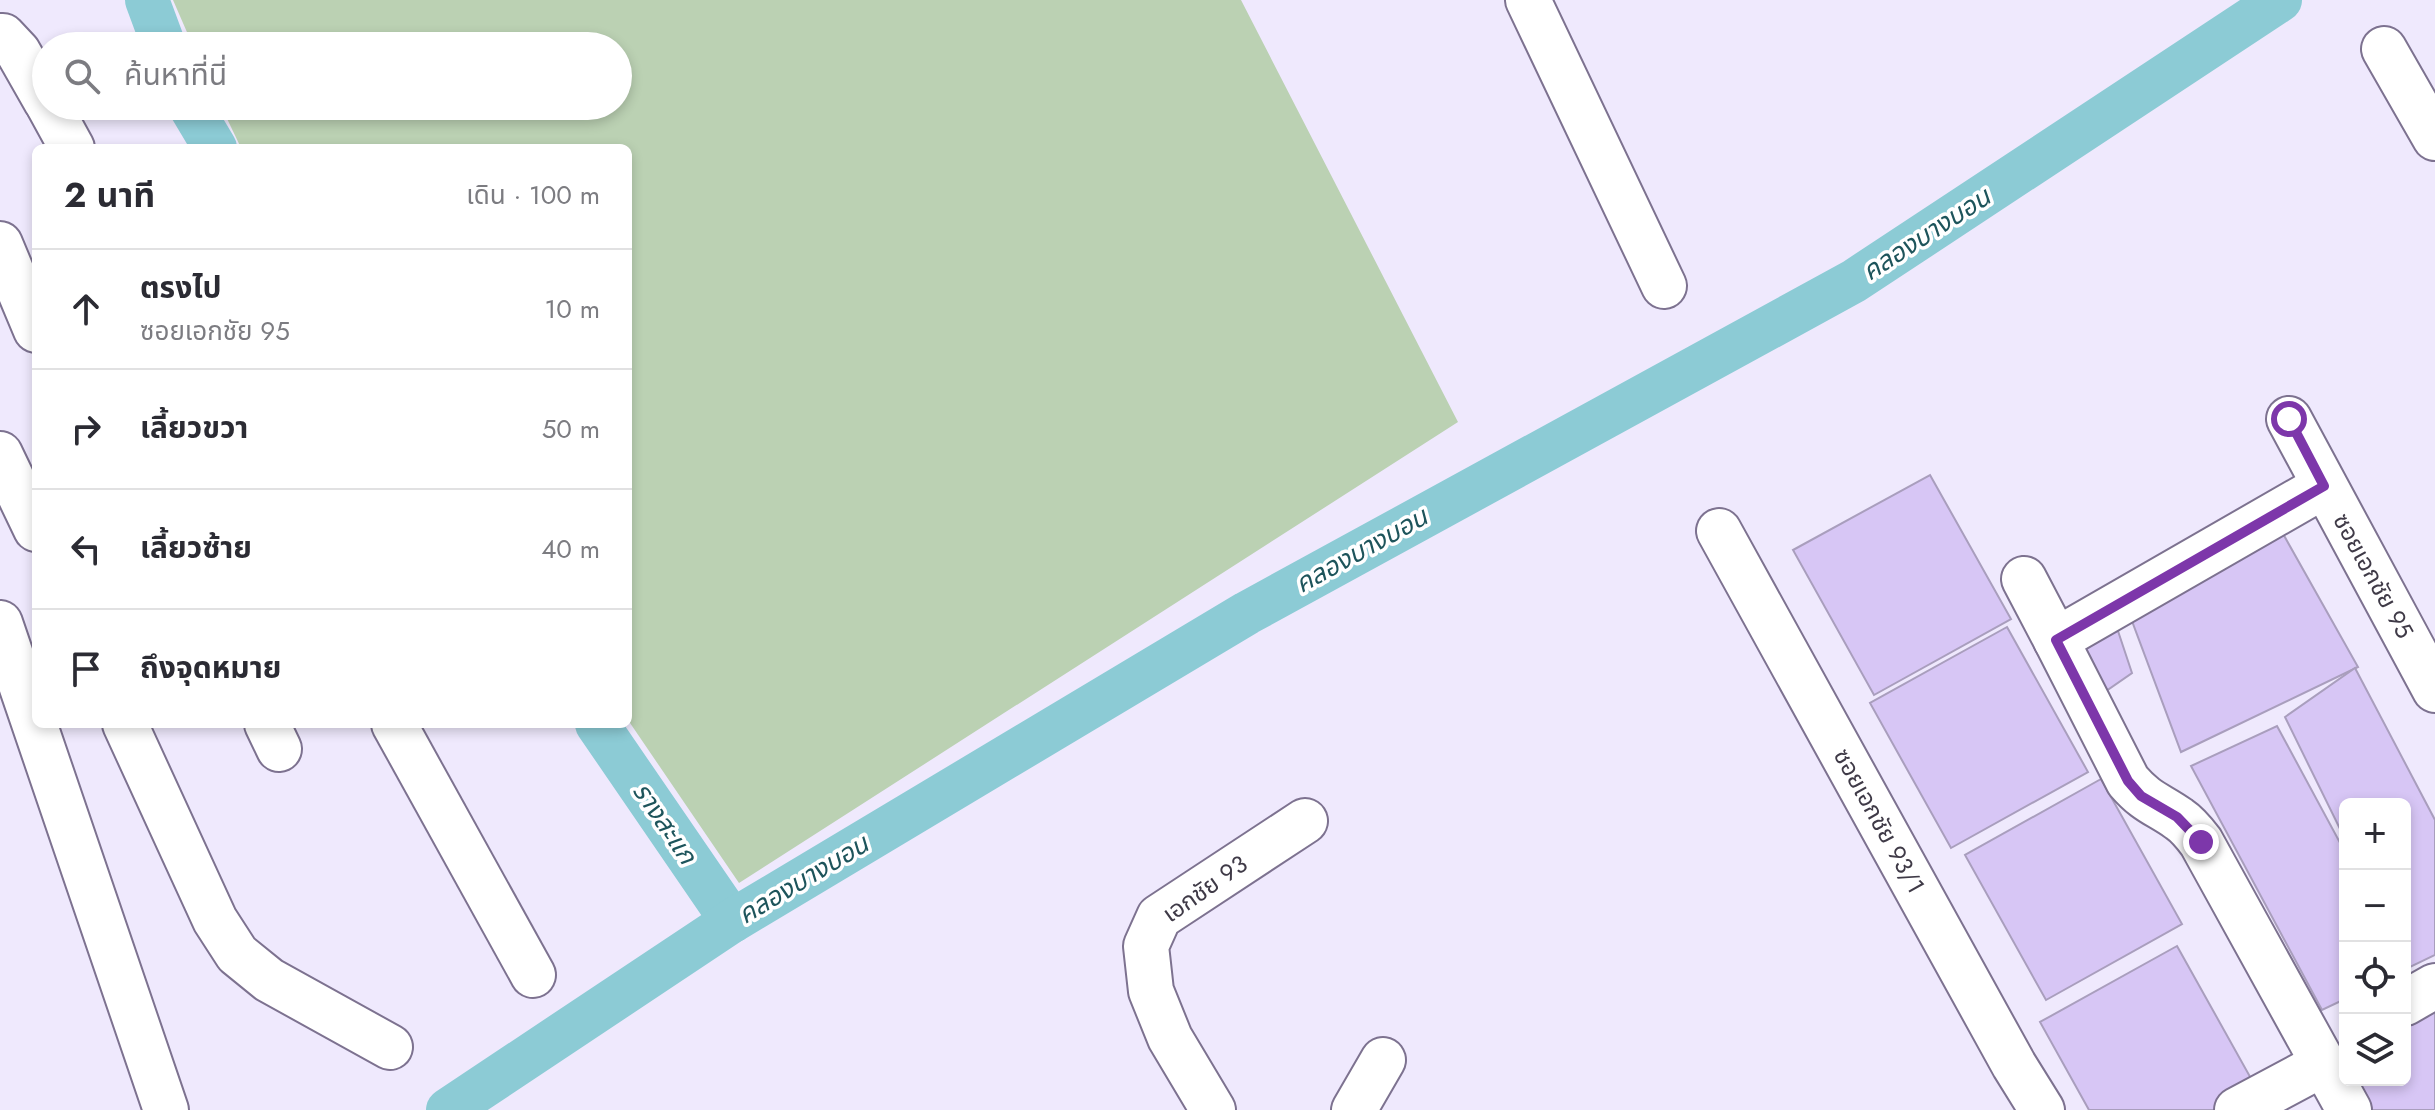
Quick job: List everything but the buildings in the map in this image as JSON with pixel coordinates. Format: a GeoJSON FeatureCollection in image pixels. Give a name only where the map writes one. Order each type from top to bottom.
{"type":"FeatureCollection","features":[{"type":"Feature","properties":{"kind":"street"},"geometry":{"type":"LineString","coordinates":[[1528,0],[1664,286]]}},
{"type":"Feature","properties":{"kind":"street"},"geometry":{"type":"LineString","coordinates":[[0,36],[18,52],[32,77]]}},
{"type":"Feature","properties":{"kind":"street"},"geometry":{"type":"LineString","coordinates":[[2384,49],[2435,138]]}},
{"type":"Feature","properties":{"kind":"street"},"geometry":{"type":"LineString","coordinates":[[56,120],[70,144]]}},
{"type":"Feature","properties":{"kind":"street"},"geometry":{"type":"LineString","coordinates":[[0,244],[32,320]]}},
{"type":"Feature","properties":{"kind":"street","name":"ซอยเอกชัย 95"},"geometry":{"type":"LineString","coordinates":[[2289,419],[2435,690]]}},
{"type":"Feature","properties":{"kind":"street"},"geometry":{"type":"LineString","coordinates":[[0,454],[32,521]]}},
{"type":"Feature","properties":{"kind":"street"},"geometry":{"type":"LineString","coordinates":[[2056,640],[2324,486]]}},
{"type":"Feature","properties":{"kind":"street","name":"ซอยเอกชัย 93/1"},"geometry":{"type":"LineString","coordinates":[[1719,531],[2006,1052],[2042,1110]]}},
{"type":"Feature","properties":{"kind":"street"},"geometry":{"type":"LineString","coordinates":[[2024,579],[2128,781],[2141,796],[2177,817],[2201,842],[2328,1050],[2349,1110]]}},
{"type":"Feature","properties":{"kind":"street"},"geometry":{"type":"LineString","coordinates":[[0,623],[32,717]]}},
{"type":"Feature","properties":{"kind":"street"},"geometry":{"type":"LineString","coordinates":[[36,728],[166,1110]]}},
{"type":"Feature","properties":{"kind":"street"},"geometry":{"type":"LineString","coordinates":[[127,728],[215,920],[237,954],[269,980],[390,1047]]}},
{"type":"Feature","properties":{"kind":"street"},"geometry":{"type":"LineString","coordinates":[[396,728],[533,975]]}},
{"type":"Feature","properties":{"kind":"street","name":"เอกชัย 93"},"geometry":{"type":"LineString","coordinates":[[1213,1110],[1170,1038],[1151,991],[1146,946],[1159,917],[1305,821]]}},
{"type":"Feature","properties":{"kind":"street"},"geometry":{"type":"LineString","coordinates":[[2411,1000],[2435,986]]}},
{"type":"Feature","properties":{"kind":"street"},"geometry":{"type":"LineString","coordinates":[[2237,1110],[2328,1050]]}},
{"type":"Feature","properties":{"kind":"street"},"geometry":{"type":"LineString","coordinates":[[1354,1110],[1383,1060]]}},
{"type":"Feature","properties":{"kind":"green space"},"geometry":{"type":"Polygon","coordinates":[[[173,0],[1241,0],[1458,422],[739,883],[632,726],[632,144],[239,144],[228,120],[632,120],[632,32],[187,32],[173,0]]]}},
{"type":"Feature","properties":{"kind":"waterway","name":"รางสะแก"},"geometry":{"type":"LineString","coordinates":[[147,0],[159,32]]}},
{"type":"Feature","properties":{"kind":"waterway","name":"คลองบางบอน"},"geometry":{"type":"LineString","coordinates":[[448,1110],[732,921],[1247,613],[1854,281],[2280,0]]}},
{"type":"Feature","properties":{"kind":"waterway","name":"รางสะแก"},"geometry":{"type":"LineString","coordinates":[[198,120],[213,144]]}},
{"type":"Feature","properties":{"kind":"waterway","name":"รางสะแก"},"geometry":{"type":"LineString","coordinates":[[600,728],[732,921]]}},
{"type":"Feature","properties":{"kind":"route"},"geometry":{"type":"LineString","coordinates":[[2201,842],[2188,826],[2141,796],[2128,781],[2056,640],[2324,486],[2289,419]]}}]}
